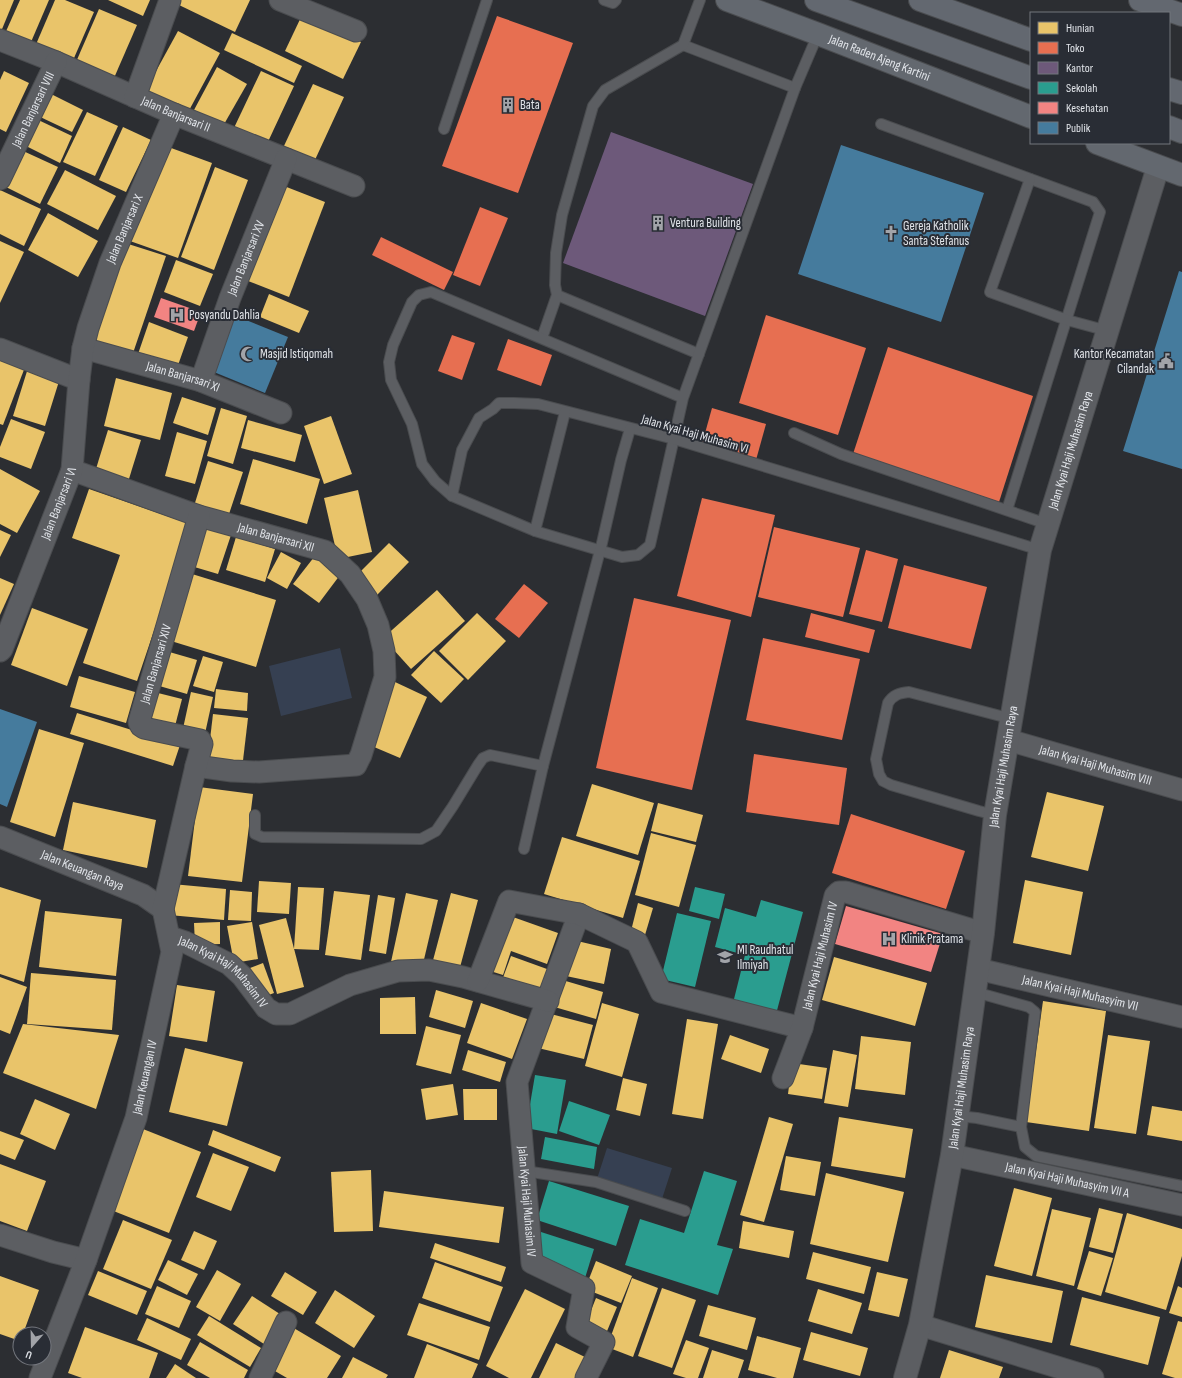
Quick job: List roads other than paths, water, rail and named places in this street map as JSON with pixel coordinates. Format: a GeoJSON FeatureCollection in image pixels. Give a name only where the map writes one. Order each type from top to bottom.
{"type":"FeatureCollection","features":[{"type":"Feature","properties":{"kind":"highway","name":"Jalan Raden Ajeng Kartini"},"geometry":{"type":"LineString","coordinates":[[727,0],[1030,117]]}},
{"type":"Feature","properties":{"kind":"highway"},"geometry":{"type":"LineString","coordinates":[[816,0],[1030,78]]}},
{"type":"Feature","properties":{"kind":"highway"},"geometry":{"type":"LineString","coordinates":[[920,0],[1030,40]]}},
{"type":"Feature","properties":{"kind":"highway"},"geometry":{"type":"LineString","coordinates":[[1140,0],[1182,15]]}},
{"type":"Feature","properties":{"kind":"highway"},"geometry":{"type":"LineString","coordinates":[[1170,89],[1182,93]]}},
{"type":"Feature","properties":{"kind":"highway"},"geometry":{"type":"LineString","coordinates":[[1170,128],[1182,132]]}},
{"type":"Feature","properties":{"kind":"highway"},"geometry":{"type":"LineString","coordinates":[[1100,144],[1182,175]]}},
{"type":"Feature","properties":{"kind":"street"},"geometry":{"type":"LineString","coordinates":[[135,97],[170,0]]}},
{"type":"Feature","properties":{"kind":"street"},"geometry":{"type":"LineString","coordinates":[[280,0],[356,31]]}},
{"type":"Feature","properties":{"kind":"street","name":"Jalan Banjarsari II"},"geometry":{"type":"LineString","coordinates":[[0,40],[56,62],[174,114],[354,186]]}},
{"type":"Feature","properties":{"kind":"street","name":"Jalan Banjarsari VIII"},"geometry":{"type":"LineString","coordinates":[[1,176],[56,62]]}},
{"type":"Feature","properties":{"kind":"street","name":"Jalan Banjarsari X"},"geometry":{"type":"LineString","coordinates":[[83,348],[88,328],[110,263],[174,114]]}},
{"type":"Feature","properties":{"kind":"street","name":"Jalan Banjarsari XV"},"geometry":{"type":"LineString","coordinates":[[201,381],[230,298],[286,159]]}},
{"type":"Feature","properties":{"kind":"street","name":"Jalan Kyai Haji Muhasim Raya"},"geometry":{"type":"LineString","coordinates":[[904,1378],[920,1325],[952,1155],[983,933],[995,815],[1040,550],[1158,167]]}},
{"type":"Feature","properties":{"kind":"street","name":"Jalan Banjarsari VI"},"geometry":{"type":"LineString","coordinates":[[0,650],[2,650],[72,470],[83,348]]}},
{"type":"Feature","properties":{"kind":"street","name":"Jalan Banjarsari XI"},"geometry":{"type":"LineString","coordinates":[[83,348],[201,381],[281,413]]}},
{"type":"Feature","properties":{"kind":"street"},"geometry":{"type":"LineString","coordinates":[[0,349],[79,380]]}},
{"type":"Feature","properties":{"kind":"street","name":"Jalan Banjarsari XII"},"geometry":{"type":"LineString","coordinates":[[72,470],[199,516],[325,552],[350,574],[367,599],[378,625],[384,651],[384,677],[361,755],[356,765],[259,772],[232,771],[196,766]]}},
{"type":"Feature","properties":{"kind":"street","name":"Jalan Banjarsari XIV"},"geometry":{"type":"LineString","coordinates":[[196,766],[202,744],[200,740],[144,728],[139,722],[199,516]]}},
{"type":"Feature","properties":{"kind":"street","name":"Jalan Kyai Haji Muhasim VIII"},"geometry":{"type":"LineString","coordinates":[[1010,729],[1182,790]]}},
{"type":"Feature","properties":{"kind":"street","name":"Jalan Keuangan IV"},"geometry":{"type":"LineString","coordinates":[[40,1378],[86,1260],[136,1118],[172,952],[163,909],[196,766]]}},
{"type":"Feature","properties":{"kind":"street","name":"Jalan Keuangan Raya"},"geometry":{"type":"LineString","coordinates":[[0,837],[143,895],[163,909]]}},
{"type":"Feature","properties":{"kind":"street","name":"Jalan Kyai Haji Muhasim IV"},"geometry":{"type":"LineString","coordinates":[[783,1078],[802,1028],[836,896],[839,892],[846,892],[983,933]]}},
{"type":"Feature","properties":{"kind":"street","name":"Jalan Kyai Haji Muhasim IV"},"geometry":{"type":"LineString","coordinates":[[478,981],[509,901],[579,914],[637,942],[661,992],[802,1028]]}},
{"type":"Feature","properties":{"kind":"street","name":"Jalan Kyai Haji Muhasim IV"},"geometry":{"type":"LineString","coordinates":[[579,914],[517,1082],[526,1171],[532,1263],[584,1288],[576,1327],[604,1342],[586,1378]]}},
{"type":"Feature","properties":{"kind":"street","name":"Jalan Kyai Haji Muhasim IV"},"geometry":{"type":"LineString","coordinates":[[170,937],[185,942],[229,964],[242,976],[266,1008],[276,1014],[290,1014],[350,985],[398,971],[429,970],[464,977],[548,1001]]}},
{"type":"Feature","properties":{"kind":"street","name":"Jalan Kyai Haji Muhasyim VII"},"geometry":{"type":"LineString","coordinates":[[978,969],[1182,1017]]}},
{"type":"Feature","properties":{"kind":"street","name":"Jalan Kyai Haji Muhasyim VII A"},"geometry":{"type":"LineString","coordinates":[[952,1155],[1182,1205]]}},
{"type":"Feature","properties":{"kind":"street"},"geometry":{"type":"LineString","coordinates":[[0,1235],[53,1252],[86,1260]]}},
{"type":"Feature","properties":{"kind":"street"},"geometry":{"type":"LineString","coordinates":[[260,1378],[286,1322]]}},
{"type":"Feature","properties":{"kind":"street"},"geometry":{"type":"LineString","coordinates":[[920,1325],[1093,1378]]}},
{"type":"Feature","properties":{"kind":"lane"},"geometry":{"type":"LineString","coordinates":[[444,129],[486,0]]}},
{"type":"Feature","properties":{"kind":"lane"},"geometry":{"type":"LineString","coordinates":[[604,0],[613,3],[616,0]]}},
{"type":"Feature","properties":{"kind":"lane"},"geometry":{"type":"LineString","coordinates":[[542,338],[557,295],[555,285],[556,253],[562,215],[593,106],[605,90],[683,45],[700,0]]}},
{"type":"Feature","properties":{"kind":"lane"},"geometry":{"type":"LineString","coordinates":[[683,398],[431,292],[419,295],[412,302],[393,345],[389,362],[392,380],[412,424],[422,464],[435,481],[452,496],[535,531],[622,557],[638,555],[650,545],[683,398],[795,88],[818,34]]}},
{"type":"Feature","properties":{"kind":"lane"},"geometry":{"type":"LineString","coordinates":[[683,45],[795,88]]}},
{"type":"Feature","properties":{"kind":"lane"},"geometry":{"type":"LineString","coordinates":[[881,124],[1093,202],[1100,212],[1007,510]]}},
{"type":"Feature","properties":{"kind":"lane"},"geometry":{"type":"LineString","coordinates":[[1030,179],[990,292],[1067,320],[1108,332]]}},
{"type":"Feature","properties":{"kind":"lane"},"geometry":{"type":"LineString","coordinates":[[557,295],[699,354]]}},
{"type":"Feature","properties":{"kind":"lane"},"geometry":{"type":"LineString","coordinates":[[452,496],[462,450],[480,418],[499,403],[538,404],[630,429]]}},
{"type":"Feature","properties":{"kind":"lane"},"geometry":{"type":"LineString","coordinates":[[535,531],[565,412]]}},
{"type":"Feature","properties":{"kind":"lane","name":"Jalan Kyai Haji Muhasim VI"},"geometry":{"type":"LineString","coordinates":[[524,849],[543,766],[630,429],[674,439],[1040,550]]}},
{"type":"Feature","properties":{"kind":"lane"},"geometry":{"type":"LineString","coordinates":[[794,433],[841,454],[1047,524]]}},
{"type":"Feature","properties":{"kind":"lane"},"geometry":{"type":"LineString","coordinates":[[995,815],[891,785],[883,781],[879,774],[876,759],[888,703],[891,698],[902,692],[909,692],[1010,729]]}},
{"type":"Feature","properties":{"kind":"lane"},"geometry":{"type":"LineString","coordinates":[[255,815],[255,834],[262,838],[421,840],[436,831],[454,806],[483,758],[490,754],[543,766]]}},
{"type":"Feature","properties":{"kind":"lane"},"geometry":{"type":"LineString","coordinates":[[975,992],[1029,1007],[1034,1012],[1021,1127],[1025,1146],[1036,1156],[1182,1186]]}},
{"type":"Feature","properties":{"kind":"lane"},"geometry":{"type":"LineString","coordinates":[[958,1116],[977,1118],[1021,1127]]}},
{"type":"Feature","properties":{"kind":"lane"},"geometry":{"type":"LineString","coordinates":[[526,1171],[596,1182],[685,1211]]}},
{"type":"Feature","properties":{"kind":"place","name":"Bata"},"geometry":{"type":"Point","coordinates":[508,105]}},
{"type":"Feature","properties":{"kind":"place","name":"Ventura Building"},"geometry":{"type":"Point","coordinates":[658,223]}},
{"type":"Feature","properties":{"kind":"place","name":"Gereja Katholik Santa Stefanus"},"geometry":{"type":"Point","coordinates":[891,233]}},
{"type":"Feature","properties":{"kind":"place","name":"Posyandu Dahlia"},"geometry":{"type":"Point","coordinates":[177,315]}},
{"type":"Feature","properties":{"kind":"place","name":"Masjid Istiqomah"},"geometry":{"type":"Point","coordinates":[248,354]}},
{"type":"Feature","properties":{"kind":"place","name":"Kantor Kecamatan Cilandak"},"geometry":{"type":"Point","coordinates":[1166,361]}},
{"type":"Feature","properties":{"kind":"place","name":"Klinik Pratama"},"geometry":{"type":"Point","coordinates":[889,939]}},
{"type":"Feature","properties":{"kind":"place","name":"MI Raudhatul Ilmiyah"},"geometry":{"type":"Point","coordinates":[725,957]}}]}
